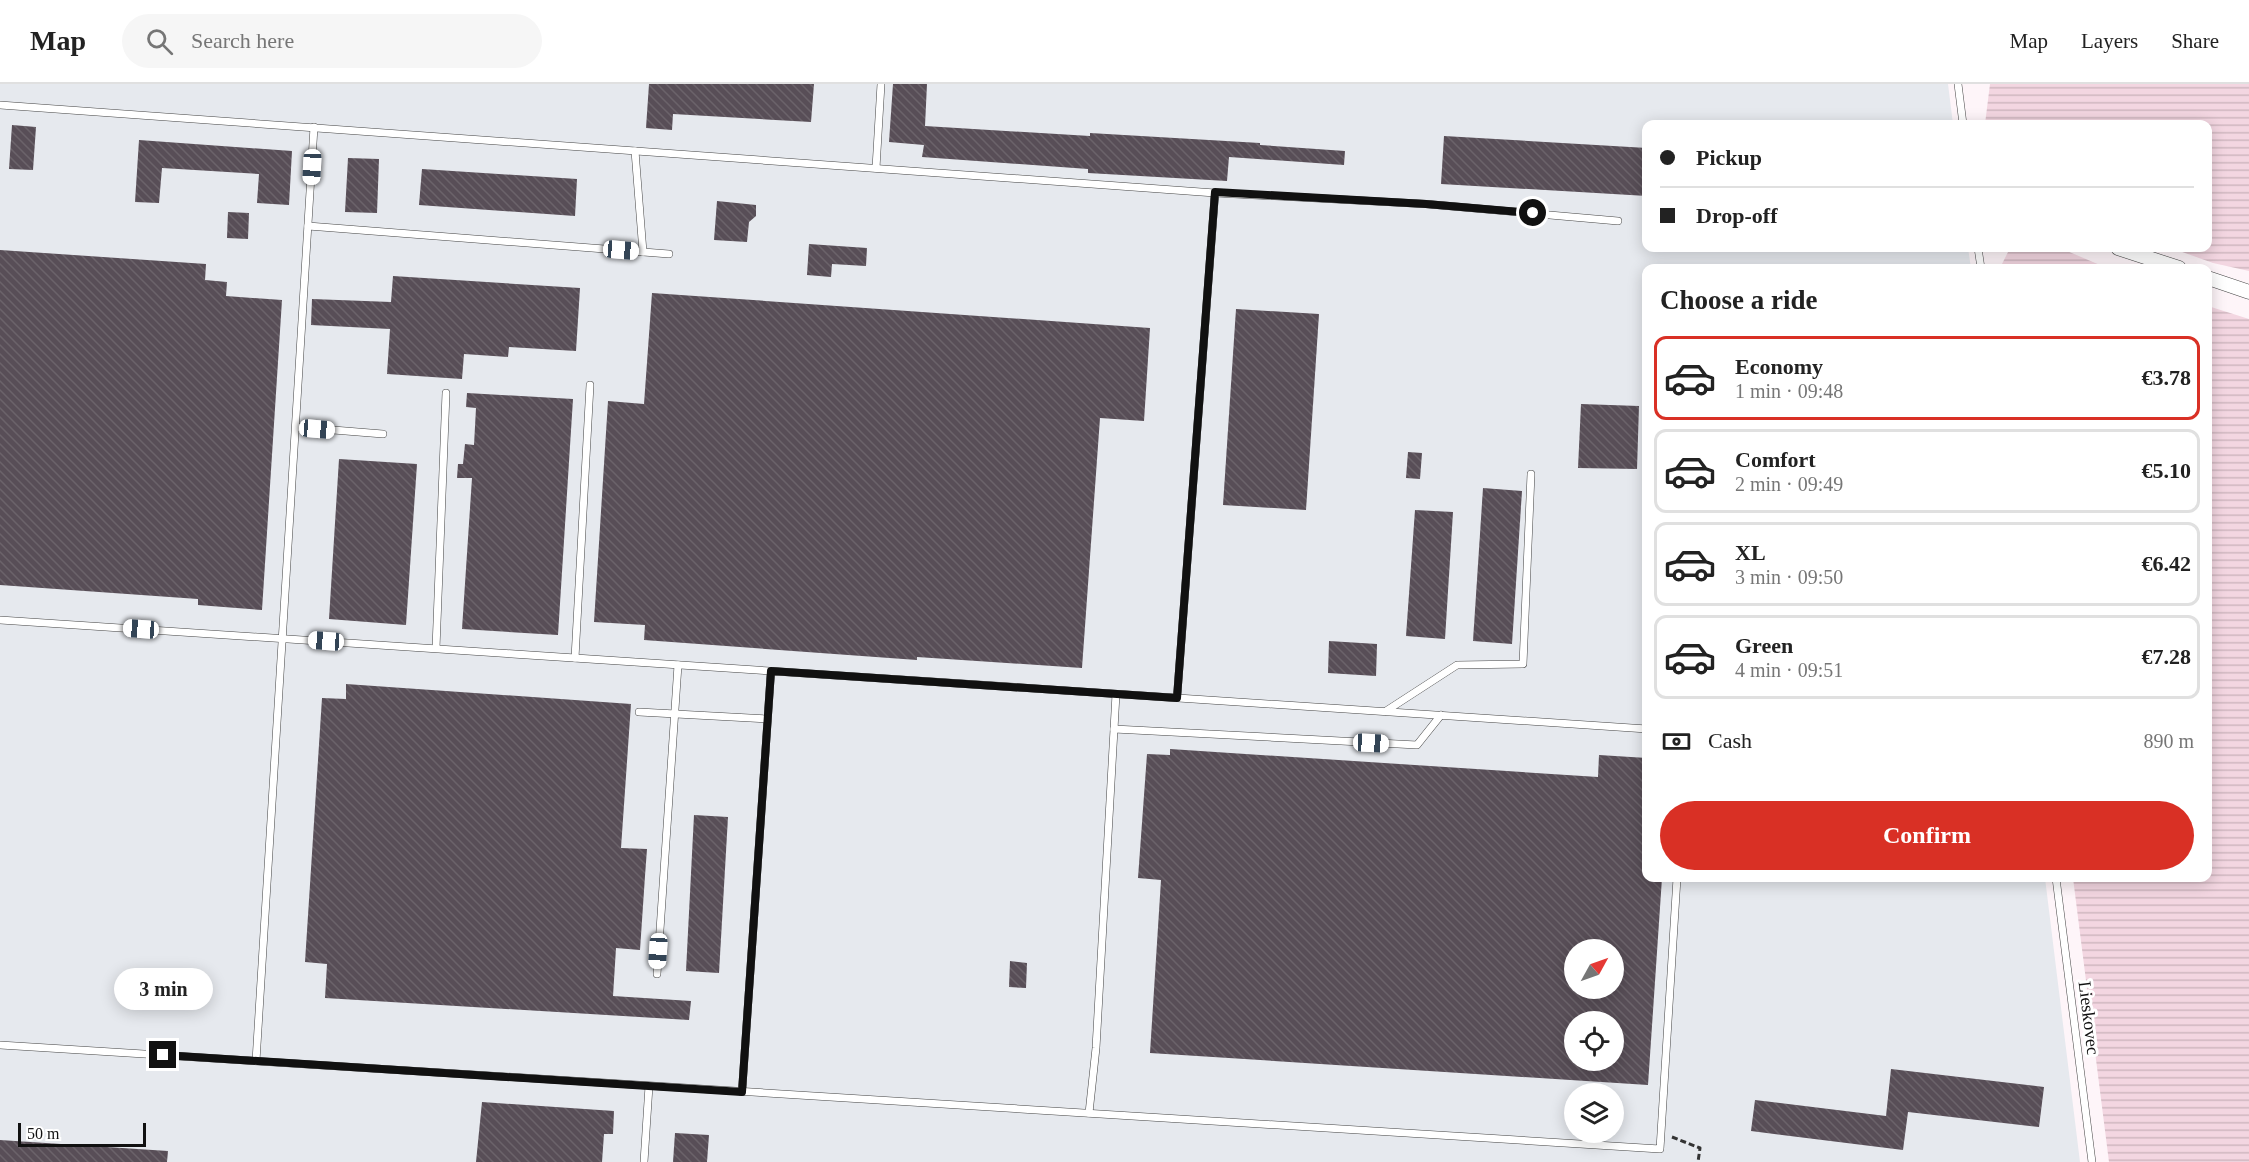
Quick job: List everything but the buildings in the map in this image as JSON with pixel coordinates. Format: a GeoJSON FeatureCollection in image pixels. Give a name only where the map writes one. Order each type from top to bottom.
{"type":"FeatureCollection","features":[{"type":"Feature","properties":{"kind":"street"},"geometry":{"type":"LineString","coordinates":[[2130,252],[2167,264]]}},
{"type":"Feature","properties":{"kind":"street"},"geometry":{"type":"LineString","coordinates":[[2212,279],[2249,292]]}},
{"type":"Feature","properties":{"kind":"lane"},"geometry":{"type":"LineString","coordinates":[[876,168],[881,84]]}},
{"type":"Feature","properties":{"kind":"lane"},"geometry":{"type":"LineString","coordinates":[[1958,84],[1962,120]]}},
{"type":"Feature","properties":{"kind":"lane"},"geometry":{"type":"LineString","coordinates":[[0,105],[1215,192],[1426,204],[1618,221]]}},
{"type":"Feature","properties":{"kind":"lane"},"geometry":{"type":"LineString","coordinates":[[256,1061],[314,128]]}},
{"type":"Feature","properties":{"kind":"lane"},"geometry":{"type":"LineString","coordinates":[[635,151],[643,252]]}},
{"type":"Feature","properties":{"kind":"lane"},"geometry":{"type":"LineString","coordinates":[[1177,698],[1215,192]]}},
{"type":"Feature","properties":{"kind":"lane"},"geometry":{"type":"LineString","coordinates":[[308,226],[669,254]]}},
{"type":"Feature","properties":{"kind":"lane"},"geometry":{"type":"LineString","coordinates":[[574,658],[590,385]]}},
{"type":"Feature","properties":{"kind":"lane"},"geometry":{"type":"LineString","coordinates":[[436,648],[446,393]]}},
{"type":"Feature","properties":{"kind":"lane"},"geometry":{"type":"LineString","coordinates":[[296,427],[383,434]]}},
{"type":"Feature","properties":{"kind":"lane"},"geometry":{"type":"LineString","coordinates":[[1386,711],[1457,665],[1523,664],[1530,474]]}},
{"type":"Feature","properties":{"kind":"lane"},"geometry":{"type":"LineString","coordinates":[[0,620],[1642,729]]}},
{"type":"Feature","properties":{"kind":"lane"},"geometry":{"type":"LineString","coordinates":[[657,974],[678,665]]}},
{"type":"Feature","properties":{"kind":"lane"},"geometry":{"type":"LineString","coordinates":[[742,1092],[771,671]]}},
{"type":"Feature","properties":{"kind":"lane"},"geometry":{"type":"LineString","coordinates":[[1089,1113],[1096,1048],[1116,694]]}},
{"type":"Feature","properties":{"kind":"lane"},"geometry":{"type":"LineString","coordinates":[[639,712],[767,719]]}},
{"type":"Feature","properties":{"kind":"lane"},"geometry":{"type":"LineString","coordinates":[[1114,729],[1417,745],[1441,715]]}},
{"type":"Feature","properties":{"kind":"lane"},"geometry":{"type":"LineString","coordinates":[[0,1045],[1660,1149],[1677,882]]}},
{"type":"Feature","properties":{"kind":"lane","name":"Lieskovec"},"geometry":{"type":"LineString","coordinates":[[2057,882],[2092,1162]]}},
{"type":"Feature","properties":{"kind":"lane"},"geometry":{"type":"LineString","coordinates":[[644,1162],[649,1086]]}},
{"type":"Feature","properties":{"kind":"path"},"geometry":{"type":"LineString","coordinates":[[1661,1132],[1700,1148],[1698,1162]]}},
{"type":"Feature","properties":{"kind":"shaded area"},"geometry":{"type":"Polygon","coordinates":[[[0,84],[1948,84],[1952,120],[1642,120],[1642,252],[1969,252],[1970,264],[1642,264],[1642,882],[2045,882],[2080,1162],[0,1162],[0,84]]]}},
{"type":"Feature","properties":{"kind":"shaded area"},"geometry":{"type":"Polygon","coordinates":[[[1990,84],[2249,84],[2249,271],[2213,263],[2182,252],[2212,252],[2212,120],[1986,120],[1990,84]]]}},
{"type":"Feature","properties":{"kind":"shaded area"},"geometry":{"type":"Polygon","coordinates":[[[2008,252],[2069,252],[2098,264],[2002,264],[2008,252]]]}},
{"type":"Feature","properties":{"kind":"shaded area"},"geometry":{"type":"Polygon","coordinates":[[[2212,307],[2249,319],[2249,1162],[2109,1162],[2074,882],[2212,882],[2212,307]]]}},
{"type":"Feature","properties":{"kind":"route"},"geometry":{"type":"LineString","coordinates":[[163,1055],[742,1092],[771,671],[1177,698],[1215,192],[1426,204],[1533,213]]}}]}
